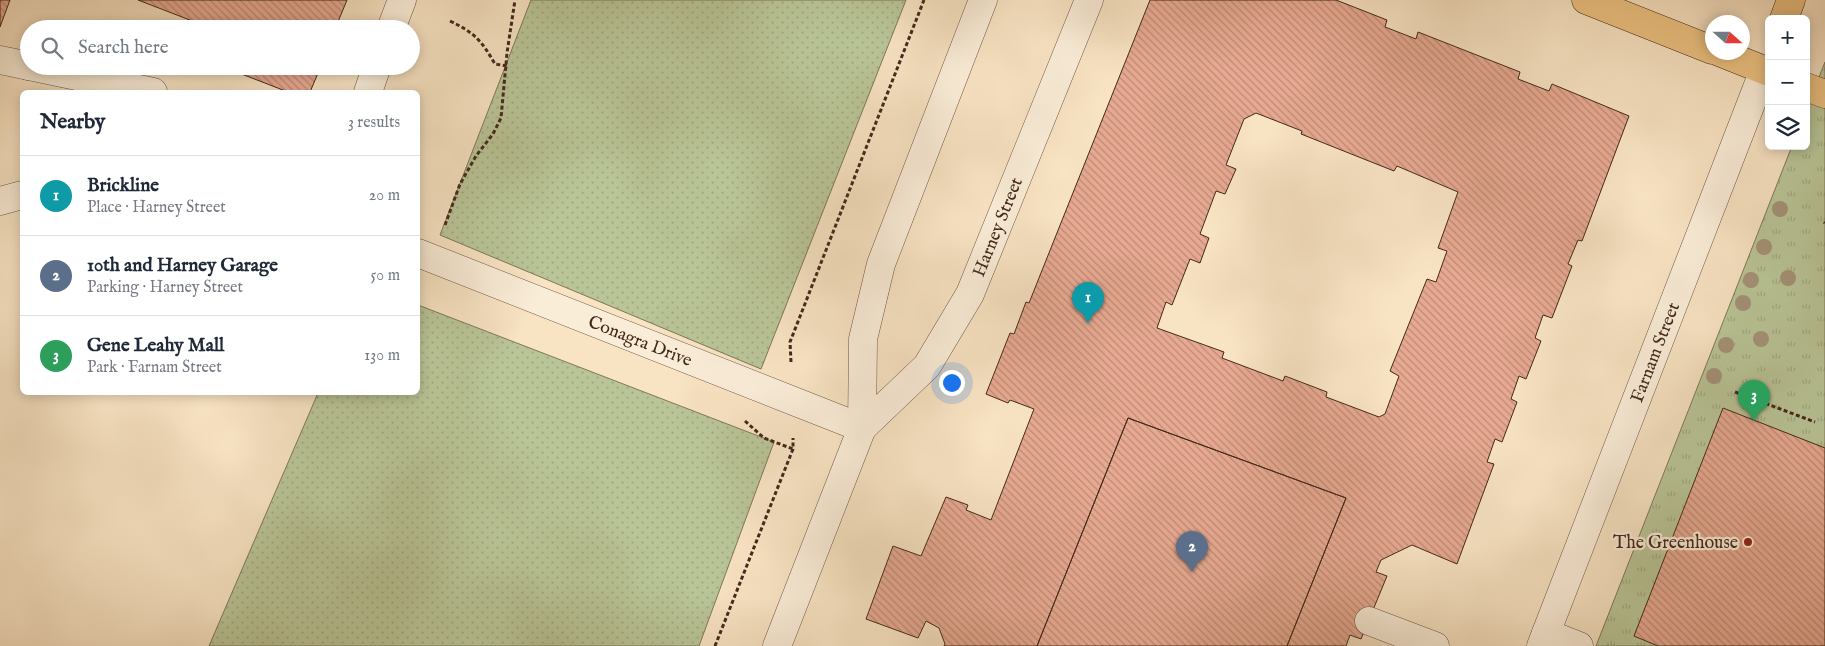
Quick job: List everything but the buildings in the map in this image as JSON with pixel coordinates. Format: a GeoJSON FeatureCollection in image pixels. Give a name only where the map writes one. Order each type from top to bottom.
{"type":"FeatureCollection","features":[{"type":"Feature","properties":{"kind":"main road"},"geometry":{"type":"LineString","coordinates":[[1586,0],[1705,47]]}},
{"type":"Feature","properties":{"kind":"main road"},"geometry":{"type":"LineString","coordinates":[[1785,15],[1791,0]]}},
{"type":"Feature","properties":{"kind":"main road"},"geometry":{"type":"LineString","coordinates":[[1745,60],[1765,66]]}},
{"type":"Feature","properties":{"kind":"main road"},"geometry":{"type":"LineString","coordinates":[[1810,88],[1825,94]]}},
{"type":"Feature","properties":{"kind":"street"},"geometry":{"type":"LineString","coordinates":[[394,20],[402,0]]}},
{"type":"Feature","properties":{"kind":"street","name":"Harney Street"},"geometry":{"type":"LineString","coordinates":[[777,646],[862,428],[863,339],[881,264],[983,0]]}},
{"type":"Feature","properties":{"kind":"street","name":"Harney Street"},"geometry":{"type":"LineString","coordinates":[[862,428],[928,366],[970,294],[1089,0]]}},
{"type":"Feature","properties":{"kind":"street"},"geometry":{"type":"LineString","coordinates":[[0,60],[20,64]]}},
{"type":"Feature","properties":{"kind":"street","name":"Farnam Street"},"geometry":{"type":"LineString","coordinates":[[1543,639],[1765,72]]}},
{"type":"Feature","properties":{"kind":"street"},"geometry":{"type":"LineString","coordinates":[[72,75],[143,90]]}},
{"type":"Feature","properties":{"kind":"street"},"geometry":{"type":"LineString","coordinates":[[369,90],[374,75]]}},
{"type":"Feature","properties":{"kind":"street"},"geometry":{"type":"LineString","coordinates":[[0,201],[20,196]]}},
{"type":"Feature","properties":{"kind":"street","name":"Conagra Drive"},"geometry":{"type":"LineString","coordinates":[[420,254],[862,428]]}},
{"type":"Feature","properties":{"kind":"street"},"geometry":{"type":"LineString","coordinates":[[1369,621],[1434,646]]}},
{"type":"Feature","properties":{"kind":"street"},"geometry":{"type":"LineString","coordinates":[[1543,639],[1579,646]]}},
{"type":"Feature","properties":{"kind":"path"},"geometry":{"type":"LineString","coordinates":[[443,229],[460,184],[476,156],[493,134],[501,118],[515,0]]}},
{"type":"Feature","properties":{"kind":"path"},"geometry":{"type":"LineString","coordinates":[[716,646],[793,449],[790,342],[924,0]]}},
{"type":"Feature","properties":{"kind":"path"},"geometry":{"type":"LineString","coordinates":[[450,21],[478,38],[495,64],[507,66]]}},
{"type":"Feature","properties":{"kind":"path"},"geometry":{"type":"LineString","coordinates":[[1735,392],[1815,422]]}},
{"type":"Feature","properties":{"kind":"green space"},"geometry":{"type":"Polygon","coordinates":[[[531,0],[906,0],[761,369],[440,235],[531,0]]]}},
{"type":"Feature","properties":{"kind":"green space"},"geometry":{"type":"Polygon","coordinates":[[[1825,62],[1825,646],[1596,646],[1790,150],[1810,150],[1810,100],[1825,62]]]}},
{"type":"Feature","properties":{"kind":"green space"},"geometry":{"type":"Polygon","coordinates":[[[420,306],[774,442],[699,646],[209,646],[317,395],[420,395],[420,306]]]}},
{"type":"Feature","properties":{"kind":"place","name":"Brickline"},"geometry":{"type":"Point","coordinates":[1088,323]}},
{"type":"Feature","properties":{"kind":"place","name":"Gene Leahy Mall"},"geometry":{"type":"Point","coordinates":[1754,421]}},
{"type":"Feature","properties":{"kind":"place","name":"The Greenhouse"},"geometry":{"type":"Point","coordinates":[1748,542]}},
{"type":"Feature","properties":{"kind":"place","name":"10th and Harney Garage"},"geometry":{"type":"Point","coordinates":[1192,572]}}]}
